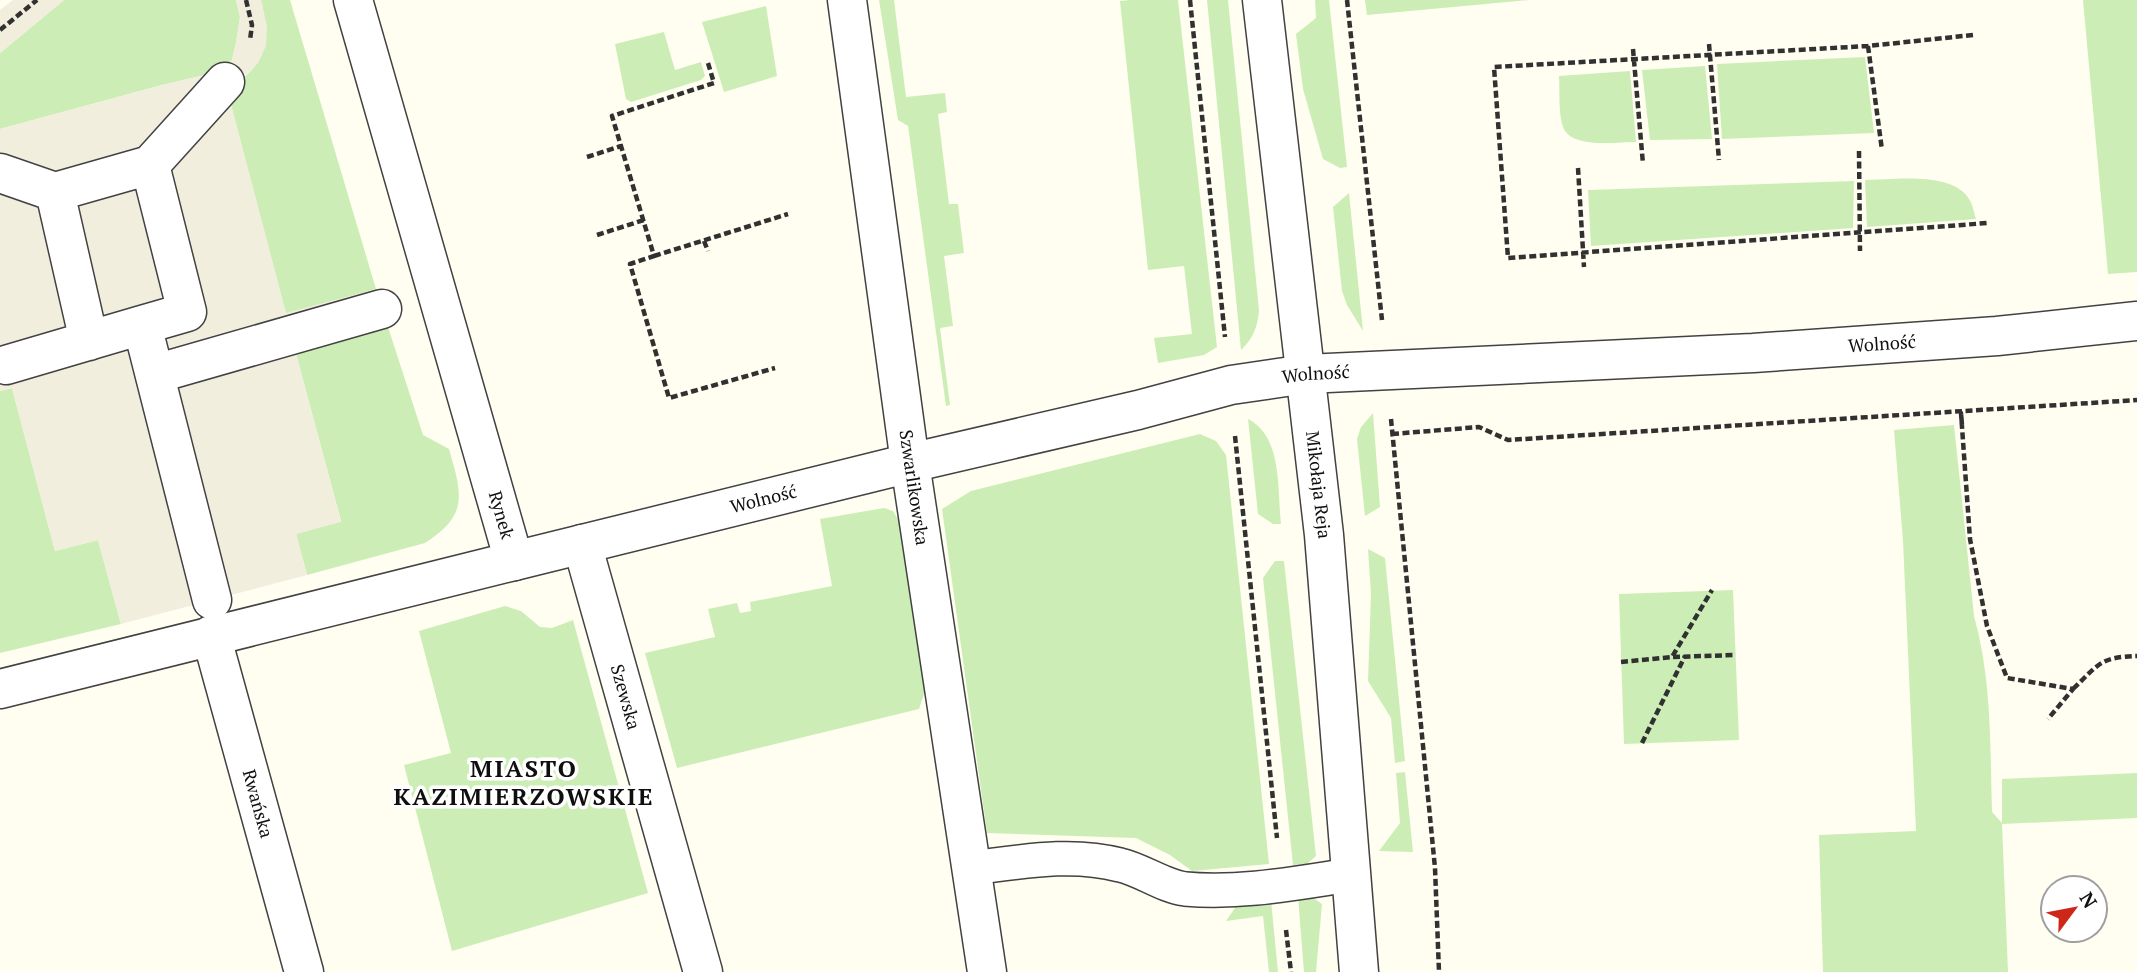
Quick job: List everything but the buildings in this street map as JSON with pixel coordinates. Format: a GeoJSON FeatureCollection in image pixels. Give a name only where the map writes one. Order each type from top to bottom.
{"type":"FeatureCollection","features":[{"type":"Feature","properties":{"kind":"street","name":"Rynek"},"geometry":{"type":"LineString","coordinates":[[0,689],[212,617],[514,561],[352,0]]}},
{"type":"Feature","properties":{"kind":"street","name":"Szwarlikowska"},"geometry":{"type":"LineString","coordinates":[[846,0],[910,463],[987,972]]}},
{"type":"Feature","properties":{"kind":"street","name":"Mikołaja Reja"},"geometry":{"type":"LineString","coordinates":[[1262,0],[1324,535],[1359,972]]}},
{"type":"Feature","properties":{"kind":"street"},"geometry":{"type":"LineString","coordinates":[[0,173],[55,192],[150,165],[225,82]]}},
{"type":"Feature","properties":{"kind":"street"},"geometry":{"type":"LineString","coordinates":[[6,365],[187,312],[150,165]]}},
{"type":"Feature","properties":{"kind":"street"},"geometry":{"type":"LineString","coordinates":[[55,192],[89,341]]}},
{"type":"Feature","properties":{"kind":"street"},"geometry":{"type":"LineString","coordinates":[[155,374],[383,309]]}},
{"type":"Feature","properties":{"kind":"street","name":"Wolność"},"geometry":{"type":"LineString","coordinates":[[514,561],[910,463],[1138,410],[1231,385],[1306,374],[1753,353],[1997,336],[2137,321]]}},
{"type":"Feature","properties":{"kind":"street","name":"Rwańska"},"geometry":{"type":"LineString","coordinates":[[142,325],[212,617],[304,972]]}},
{"type":"Feature","properties":{"kind":"street","name":"Szewska"},"geometry":{"type":"LineString","coordinates":[[582,544],[703,972]]}},
{"type":"Feature","properties":{"kind":"lane"},"geometry":{"type":"LineString","coordinates":[[971,868],[1059,858],[1086,858],[1121,865],[1182,888],[1234,891],[1350,875]]}},
{"type":"Feature","properties":{"kind":"path"},"geometry":{"type":"LineString","coordinates":[[0,30],[37,0]]}},
{"type":"Feature","properties":{"kind":"path"},"geometry":{"type":"LineString","coordinates":[[1190,0],[1291,972]]}},
{"type":"Feature","properties":{"kind":"path"},"geometry":{"type":"LineString","coordinates":[[1347,0],[1382,326]]}},
{"type":"Feature","properties":{"kind":"path"},"geometry":{"type":"LineString","coordinates":[[1973,35],[1868,46],[1494,67],[1508,258],[1988,223]]}},
{"type":"Feature","properties":{"kind":"path"},"geometry":{"type":"LineString","coordinates":[[1709,44],[1719,160]]}},
{"type":"Feature","properties":{"kind":"path"},"geometry":{"type":"LineString","coordinates":[[1868,46],[1882,150]]}},
{"type":"Feature","properties":{"kind":"path"},"geometry":{"type":"LineString","coordinates":[[1633,50],[1643,164]]}},
{"type":"Feature","properties":{"kind":"path"},"geometry":{"type":"LineString","coordinates":[[654,256],[612,116],[714,83],[708,63]]}},
{"type":"Feature","properties":{"kind":"path"},"geometry":{"type":"LineString","coordinates":[[587,157],[621,146]]}},
{"type":"Feature","properties":{"kind":"path"},"geometry":{"type":"LineString","coordinates":[[1859,151],[1860,251]]}},
{"type":"Feature","properties":{"kind":"path"},"geometry":{"type":"LineString","coordinates":[[1578,168],[1584,267]]}},
{"type":"Feature","properties":{"kind":"path"},"geometry":{"type":"LineString","coordinates":[[775,368],[669,398],[630,264],[788,214]]}},
{"type":"Feature","properties":{"kind":"path"},"geometry":{"type":"LineString","coordinates":[[597,235],[644,220]]}},
{"type":"Feature","properties":{"kind":"path"},"geometry":{"type":"LineString","coordinates":[[704,241],[708,251]]}},
{"type":"Feature","properties":{"kind":"path"},"geometry":{"type":"LineString","coordinates":[[1392,434],[1479,427],[1508,440],[2137,400]]}},
{"type":"Feature","properties":{"kind":"path"},"geometry":{"type":"LineString","coordinates":[[1961,413],[1962,425]]}},
{"type":"Feature","properties":{"kind":"path"},"geometry":{"type":"LineString","coordinates":[[1961,413],[1970,539],[1987,626],[2007,678],[2073,689]]}},
{"type":"Feature","properties":{"kind":"path"},"geometry":{"type":"LineString","coordinates":[[1390,415],[1435,867],[1439,972]]}},
{"type":"Feature","properties":{"kind":"path"},"geometry":{"type":"LineString","coordinates":[[1672,657],[1712,590]]}},
{"type":"Feature","properties":{"kind":"path"},"geometry":{"type":"LineString","coordinates":[[1621,662],[1685,656],[1736,655]]}},
{"type":"Feature","properties":{"kind":"path"},"geometry":{"type":"LineString","coordinates":[[1642,743],[1685,656]]}},
{"type":"Feature","properties":{"kind":"path"},"geometry":{"type":"LineString","coordinates":[[2048,719],[2096,667],[2111,657],[2137,656]]}},
{"type":"Feature","properties":{"kind":"green space"},"geometry":{"type":"Polygon","coordinates":[[[64,0],[236,0],[240,17],[232,60],[222,71],[0,129],[0,53],[64,0]]]}},
{"type":"Feature","properties":{"kind":"green space"},"geometry":{"type":"Polygon","coordinates":[[[261,0],[290,0],[376,289],[286,314],[227,90],[251,71],[263,52],[266,30],[261,0]]]}},
{"type":"Feature","properties":{"kind":"green space"},"geometry":{"type":"Polygon","coordinates":[[[879,0],[894,0],[906,97],[945,93],[947,112],[938,114],[949,204],[958,204],[964,253],[944,256],[953,326],[940,328],[950,405],[946,406],[908,126],[898,120],[879,0]]]}},
{"type":"Feature","properties":{"kind":"green space"},"geometry":{"type":"Polygon","coordinates":[[[1178,0],[1217,347],[1204,355],[1158,363],[1154,338],[1192,334],[1184,266],[1148,270],[1120,1],[1178,0]]]}},
{"type":"Feature","properties":{"kind":"green space"},"geometry":{"type":"Polygon","coordinates":[[[1207,0],[1228,0],[1259,310],[1254,332],[1241,350],[1207,0]]]}},
{"type":"Feature","properties":{"kind":"green space"},"geometry":{"type":"Polygon","coordinates":[[[1315,0],[1329,0],[1347,167],[1340,168],[1323,159],[1303,89],[1296,34],[1316,18],[1315,0]]]}},
{"type":"Feature","properties":{"kind":"green space"},"geometry":{"type":"Polygon","coordinates":[[[1365,0],[1530,0],[1367,15],[1365,0]]]}},
{"type":"Feature","properties":{"kind":"green space"},"geometry":{"type":"Polygon","coordinates":[[[2083,0],[2137,0],[2137,272],[2108,274],[2083,0]]]}},
{"type":"Feature","properties":{"kind":"green space"},"geometry":{"type":"Polygon","coordinates":[[[766,6],[777,76],[724,92],[702,22],[766,6]]]}},
{"type":"Feature","properties":{"kind":"green space"},"geometry":{"type":"Polygon","coordinates":[[[664,32],[675,70],[701,62],[705,76],[701,80],[631,102],[626,99],[615,44],[664,32]]]}},
{"type":"Feature","properties":{"kind":"green space"},"geometry":{"type":"Polygon","coordinates":[[[1865,57],[1874,133],[1722,139],[1717,64],[1865,57]]]}},
{"type":"Feature","properties":{"kind":"green space"},"geometry":{"type":"Polygon","coordinates":[[[1705,66],[1712,139],[1650,140],[1642,70],[1705,66]]]}},
{"type":"Feature","properties":{"kind":"green space"},"geometry":{"type":"Polygon","coordinates":[[[1630,71],[1636,142],[1595,143],[1575,139],[1568,134],[1560,115],[1559,76],[1630,71]]]}},
{"type":"Feature","properties":{"kind":"green space"},"geometry":{"type":"Polygon","coordinates":[[[1921,179],[1950,184],[1961,190],[1969,199],[1976,219],[1867,227],[1865,180],[1921,179]]]}},
{"type":"Feature","properties":{"kind":"green space"},"geometry":{"type":"Polygon","coordinates":[[[1854,181],[1853,228],[1591,246],[1588,190],[1854,181]]]}},
{"type":"Feature","properties":{"kind":"green space"},"geometry":{"type":"Polygon","coordinates":[[[1349,193],[1363,331],[1342,291],[1333,207],[1349,193]]]}},
{"type":"Feature","properties":{"kind":"green space"},"geometry":{"type":"Polygon","coordinates":[[[388,327],[423,435],[449,449],[459,491],[455,513],[439,533],[425,543],[307,575],[296,534],[341,521],[296,354],[388,327]]]}},
{"type":"Feature","properties":{"kind":"green space"},"geometry":{"type":"Polygon","coordinates":[[[12,388],[55,551],[98,540],[121,624],[0,653],[0,391],[12,388]]]}},
{"type":"Feature","properties":{"kind":"green space"},"geometry":{"type":"Polygon","coordinates":[[[1373,413],[1380,507],[1365,516],[1357,439],[1361,427],[1373,413]]]}},
{"type":"Feature","properties":{"kind":"green space"},"geometry":{"type":"Polygon","coordinates":[[[1248,419],[1259,427],[1273,451],[1281,524],[1273,524],[1258,514],[1248,419]]]}},
{"type":"Feature","properties":{"kind":"green space"},"geometry":{"type":"Polygon","coordinates":[[[1954,425],[1974,616],[1987,689],[1992,812],[2002,823],[2002,779],[2137,773],[2137,818],[2002,824],[2008,972],[1823,972],[1819,835],[1916,831],[1903,541],[1894,430],[1954,425]]]}},
{"type":"Feature","properties":{"kind":"green space"},"geometry":{"type":"Polygon","coordinates":[[[1200,434],[1216,441],[1226,455],[1269,864],[1192,871],[1170,855],[1136,838],[987,833],[942,509],[971,491],[1200,434]]]}},
{"type":"Feature","properties":{"kind":"green space"},"geometry":{"type":"Polygon","coordinates":[[[884,508],[893,511],[900,523],[925,691],[919,709],[677,768],[645,653],[715,637],[708,609],[737,603],[740,613],[751,611],[750,602],[832,586],[820,519],[884,508]]]}},
{"type":"Feature","properties":{"kind":"green space"},"geometry":{"type":"Polygon","coordinates":[[[1368,549],[1385,558],[1405,761],[1395,763],[1391,718],[1368,681],[1371,594],[1368,549]]]}},
{"type":"Feature","properties":{"kind":"green space"},"geometry":{"type":"Polygon","coordinates":[[[1275,561],[1284,561],[1316,856],[1307,864],[1293,865],[1263,578],[1275,561]]]}},
{"type":"Feature","properties":{"kind":"green space"},"geometry":{"type":"Polygon","coordinates":[[[1733,590],[1739,740],[1624,744],[1619,594],[1733,590]]]}},
{"type":"Feature","properties":{"kind":"green space"},"geometry":{"type":"Polygon","coordinates":[[[505,606],[521,611],[540,627],[552,628],[573,620],[648,893],[452,951],[404,765],[451,753],[419,631],[505,606]]]}},
{"type":"Feature","properties":{"kind":"green space"},"geometry":{"type":"Polygon","coordinates":[[[1405,772],[1413,852],[1379,851],[1400,823],[1396,773],[1405,772]]]}},
{"type":"Feature","properties":{"kind":"green space"},"geometry":{"type":"Polygon","coordinates":[[[1298,897],[1312,897],[1322,904],[1316,972],[1304,972],[1298,897]]]}},
{"type":"Feature","properties":{"kind":"green space"},"geometry":{"type":"Polygon","coordinates":[[[1271,900],[1278,972],[1269,972],[1263,916],[1226,921],[1239,902],[1271,900]]]}},
{"type":"Feature","properties":{"kind":"shaded area"},"geometry":{"type":"Polygon","coordinates":[[[13,0],[64,0],[0,53],[0,10],[13,0]]]}},
{"type":"Feature","properties":{"kind":"shaded area"},"geometry":{"type":"Polygon","coordinates":[[[236,0],[261,0],[267,26],[266,46],[258,63],[227,90],[286,313],[376,289],[388,327],[296,354],[341,522],[296,534],[307,575],[121,624],[98,540],[55,551],[12,388],[0,391],[0,129],[222,71],[232,60],[236,43],[240,17],[236,0]]]}},
{"type":"Feature","properties":{"kind":"district","name":"MIASTO KAZIMIERZOWSKIE"},"geometry":{"type":"Point","coordinates":[524,783]}}]}
